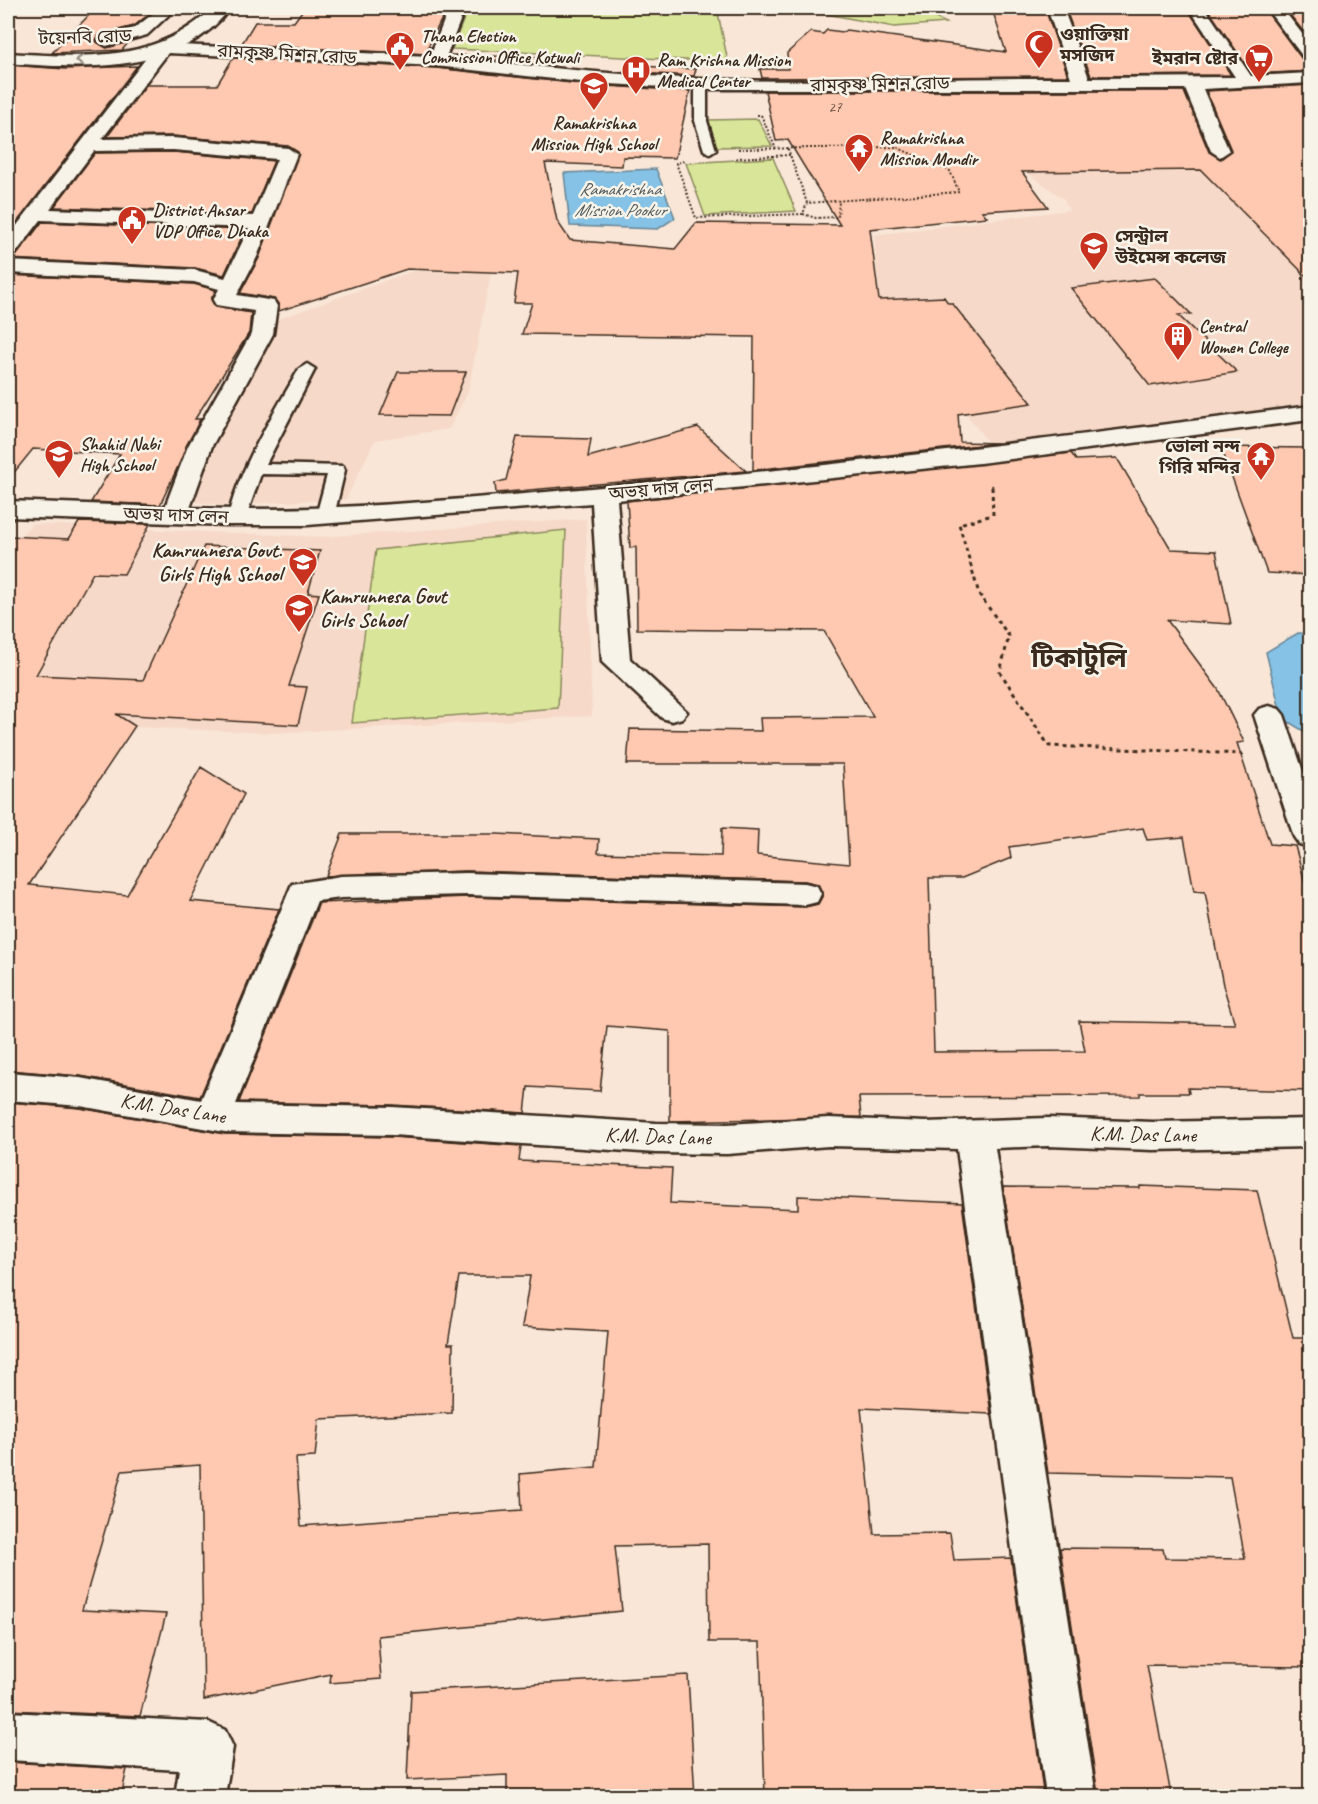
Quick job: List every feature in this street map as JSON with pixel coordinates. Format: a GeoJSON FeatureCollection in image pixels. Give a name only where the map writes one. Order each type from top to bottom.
{"type":"FeatureCollection","features":[{"type":"Feature","properties":{"kind":"street","name":"টয়েনবি রোড"},"geometry":{"type":"LineString","coordinates":[[58,44],[82,43],[138,34],[150,27],[168,8]]}},
{"type":"Feature","properties":{"kind":"street","name":"টয়েনবি রোড"},"geometry":{"type":"LineString","coordinates":[[8,58],[109,58],[163,48],[188,39],[222,8]]}},
{"type":"Feature","properties":{"kind":"street"},"geometry":{"type":"LineString","coordinates":[[436,61],[457,8]]}},
{"type":"Feature","properties":{"kind":"street"},"geometry":{"type":"LineString","coordinates":[[1055,8],[1082,83]]}},
{"type":"Feature","properties":{"kind":"street"},"geometry":{"type":"LineString","coordinates":[[1197,8],[1247,82]]}},
{"type":"Feature","properties":{"kind":"street"},"geometry":{"type":"LineString","coordinates":[[1274,8],[1311,54]]}},
{"type":"Feature","properties":{"kind":"street"},"geometry":{"type":"LineString","coordinates":[[198,31],[198,40],[212,45],[290,50],[312,55]]}},
{"type":"Feature","properties":{"kind":"street"},"geometry":{"type":"LineString","coordinates":[[8,250],[163,48]]}},
{"type":"Feature","properties":{"kind":"street","name":"রামকৃষ্ণ মিশন রোড"},"geometry":{"type":"LineString","coordinates":[[163,48],[436,61],[590,78],[700,84],[839,86],[975,82],[1192,84],[1311,78]]}},
{"type":"Feature","properties":{"kind":"street"},"geometry":{"type":"LineString","coordinates":[[1192,84],[1220,151]]}},
{"type":"Feature","properties":{"kind":"street"},"geometry":{"type":"LineString","coordinates":[[89,145],[173,144],[288,154],[262,222],[224,300],[266,306],[262,334],[200,446],[175,515]]}},
{"type":"Feature","properties":{"kind":"street"},"geometry":{"type":"LineString","coordinates":[[35,214],[262,222]]}},
{"type":"Feature","properties":{"kind":"street"},"geometry":{"type":"LineString","coordinates":[[8,267],[195,276],[232,286]]}},
{"type":"Feature","properties":{"kind":"street","name":"অভয় দাস লেন"},"geometry":{"type":"LineString","coordinates":[[8,509],[237,517],[325,516],[604,494],[980,456],[1311,413]]}},
{"type":"Feature","properties":{"kind":"street"},"geometry":{"type":"LineString","coordinates":[[604,494],[616,662],[672,712]]}},
{"type":"Feature","properties":{"kind":"street"},"geometry":{"type":"LineString","coordinates":[[1269,715],[1311,837]]}},
{"type":"Feature","properties":{"kind":"street"},"geometry":{"type":"LineString","coordinates":[[213,1116],[304,892],[341,887],[467,884],[804,894]]}},
{"type":"Feature","properties":{"kind":"street","name":"K.M. Das Lane"},"geometry":{"type":"LineString","coordinates":[[8,1086],[80,1092],[213,1116],[404,1122],[656,1138],[727,1139],[829,1132],[925,1136],[1048,1132],[1153,1136],[1311,1133]]}},
{"type":"Feature","properties":{"kind":"street"},"geometry":{"type":"LineString","coordinates":[[974,1134],[1071,1797]]}},
{"type":"Feature","properties":{"kind":"street"},"geometry":{"type":"LineString","coordinates":[[8,1736],[208,1747],[200,1797]]}},
{"type":"Feature","properties":{"kind":"lane"},"geometry":{"type":"LineString","coordinates":[[700,84],[700,117],[710,150]]}},
{"type":"Feature","properties":{"kind":"lane"},"geometry":{"type":"LineString","coordinates":[[237,517],[239,505],[255,470],[307,369]]}},
{"type":"Feature","properties":{"kind":"lane"},"geometry":{"type":"LineString","coordinates":[[255,470],[337,470],[325,516]]}},
{"type":"Feature","properties":{"kind":"path"},"geometry":{"type":"LineString","coordinates":[[700,117],[761,115],[776,149]]}},
{"type":"Feature","properties":{"kind":"path"},"geometry":{"type":"LineString","coordinates":[[710,150],[896,147],[951,171],[959,192],[807,202]]}},
{"type":"Feature","properties":{"kind":"path"},"geometry":{"type":"LineString","coordinates":[[788,149],[807,202],[803,214]]}},
{"type":"Feature","properties":{"kind":"path"},"geometry":{"type":"LineString","coordinates":[[735,158],[790,155]]}},
{"type":"Feature","properties":{"kind":"path"},"geometry":{"type":"LineString","coordinates":[[685,160],[676,163],[696,218],[803,214],[816,218],[838,217],[839,201]]}},
{"type":"Feature","properties":{"kind":"path"},"geometry":{"type":"LineString","coordinates":[[993,515],[959,524],[979,594],[1009,636],[1000,672],[1049,746],[1282,756]]}},
{"type":"Feature","properties":{"kind":"shaded area","name":"সেন্ট্রাল উইমেন্স কলেজ"},"geometry":{"type":"Polygon","coordinates":[[[1083,143],[1206,143],[1213,155],[1310,237],[1310,403],[995,451],[880,305],[874,235],[1069,210],[1064,199],[1000,154],[1083,143]]]}},
{"type":"Feature","properties":{"kind":"shaded area"},"geometry":{"type":"Polygon","coordinates":[[[413,271],[491,272],[468,392],[449,429],[375,440],[346,499],[220,505],[187,501],[267,323],[413,271]]]}},
{"type":"Feature","properties":{"kind":"shaded area","name":"Kamrunnesa Govt Girls School"},"geometry":{"type":"Polygon","coordinates":[[[586,519],[592,716],[270,733],[8,721],[8,549],[32,524],[321,537],[586,519]]]}},
{"type":"Feature","properties":{"kind":"green space"},"geometry":{"type":"Polygon","coordinates":[[[468,8],[717,8],[728,62],[452,49],[468,8]]]}},
{"type":"Feature","properties":{"kind":"green space"},"geometry":{"type":"Polygon","coordinates":[[[820,8],[915,8],[946,23],[894,27],[822,13],[820,8]]]}},
{"type":"Feature","properties":{"kind":"green space"},"geometry":{"type":"Polygon","coordinates":[[[758,119],[772,146],[714,147],[709,120],[758,119]]]}},
{"type":"Feature","properties":{"kind":"green space"},"geometry":{"type":"Polygon","coordinates":[[[773,158],[796,211],[705,216],[686,163],[773,158]]]}},
{"type":"Feature","properties":{"kind":"green space"},"geometry":{"type":"Polygon","coordinates":[[[566,530],[558,708],[352,723],[376,550],[566,530]]]}},
{"type":"Feature","properties":{"kind":"water","name":"Ramakrishna Mission Pookur"},"geometry":{"type":"Polygon","coordinates":[[[656,169],[675,218],[658,229],[570,226],[564,173],[656,169]]]}},
{"type":"Feature","properties":{"kind":"water"},"geometry":{"type":"Polygon","coordinates":[[[1298,633],[1310,634],[1310,735],[1282,718],[1266,652],[1298,633]]]}},
{"type":"Feature","properties":{"kind":"building"},"geometry":{"type":"Polygon","coordinates":[[[96,8],[157,8],[134,26],[99,35],[96,40],[107,48],[129,42],[122,50],[52,53],[96,8]]]}},
{"type":"Feature","properties":{"kind":"building"},"geometry":{"type":"Polygon","coordinates":[[[304,8],[447,8],[428,47],[431,47],[428,54],[241,45],[255,22],[294,22],[304,8]]]}},
{"type":"Feature","properties":{"kind":"building"},"geometry":{"type":"Polygon","coordinates":[[[1002,8],[1045,8],[1068,76],[762,78],[760,69],[788,69],[787,53],[811,32],[823,34],[827,30],[843,32],[846,30],[1006,52],[993,12],[1003,12],[1002,8]]]}},
{"type":"Feature","properties":{"kind":"building"},"geometry":{"type":"Polygon","coordinates":[[[1065,8],[1187,8],[1231,75],[1091,76],[1065,8]]]}},
{"type":"Feature","properties":{"kind":"building"},"geometry":{"type":"Polygon","coordinates":[[[1207,8],[1264,8],[1302,59],[1311,61],[1311,71],[1252,74],[1207,8]]]}},
{"type":"Feature","properties":{"kind":"building"},"geometry":{"type":"Polygon","coordinates":[[[1311,9],[1311,41],[1286,10],[1311,9]]]}},
{"type":"Feature","properties":{"kind":"building"},"geometry":{"type":"Polygon","coordinates":[[[449,55],[558,58],[553,66],[449,55]]]}},
{"type":"Feature","properties":{"kind":"building"},"geometry":{"type":"Polygon","coordinates":[[[233,58],[436,68],[590,85],[690,91],[675,158],[623,157],[622,166],[545,163],[557,221],[570,240],[675,249],[696,223],[840,225],[788,140],[776,141],[765,91],[1184,91],[1209,152],[1221,159],[1231,150],[1206,91],[1311,85],[1311,281],[1201,170],[1022,172],[1048,207],[982,211],[987,217],[870,229],[879,300],[944,297],[948,303],[952,303],[1032,403],[958,414],[960,442],[998,443],[753,470],[754,337],[522,334],[532,303],[514,303],[518,273],[407,269],[279,311],[279,305],[274,299],[240,293],[259,258],[298,152],[288,146],[173,136],[107,137],[146,85],[217,85],[233,58]]]}},
{"type":"Feature","properties":{"kind":"building"},"geometry":{"type":"Polygon","coordinates":[[[8,65],[66,69],[137,66],[8,234],[8,65]]]}},
{"type":"Feature","properties":{"kind":"building"},"geometry":{"type":"Polygon","coordinates":[[[639,66],[696,69],[694,76],[638,73],[639,66]]]}},
{"type":"Feature","properties":{"kind":"building"},"geometry":{"type":"Polygon","coordinates":[[[173,152],[274,161],[252,214],[54,207],[95,153],[173,152]]]}},
{"type":"Feature","properties":{"kind":"building"},"geometry":{"type":"Polygon","coordinates":[[[42,222],[245,230],[224,275],[195,268],[8,259],[17,255],[42,222]]]}},
{"type":"Feature","properties":{"kind":"building"},"geometry":{"type":"Polygon","coordinates":[[[8,275],[194,284],[216,290],[211,299],[216,307],[251,313],[249,333],[195,419],[200,419],[160,505],[91,502],[120,454],[33,449],[8,480],[8,275]]]}},
{"type":"Feature","properties":{"kind":"building"},"geometry":{"type":"Polygon","coordinates":[[[1155,278],[1191,314],[1178,315],[1237,372],[1150,386],[1071,288],[1155,278]]]}},
{"type":"Feature","properties":{"kind":"building"},"geometry":{"type":"Polygon","coordinates":[[[398,372],[466,372],[449,416],[380,415],[398,372]]]}},
{"type":"Feature","properties":{"kind":"building"},"geometry":{"type":"Polygon","coordinates":[[[698,427],[746,471],[496,493],[495,483],[506,480],[517,437],[591,439],[588,457],[698,427]]]}},
{"type":"Feature","properties":{"kind":"building","name":"ভোলা নন্দ গিরি মন্দির"},"geometry":{"type":"Polygon","coordinates":[[[1221,447],[1311,448],[1311,575],[1267,573],[1221,447]]]}},
{"type":"Feature","properties":{"kind":"building"},"geometry":{"type":"Polygon","coordinates":[[[1071,453],[1076,460],[1117,458],[1171,549],[1216,551],[1231,624],[1167,620],[1218,689],[1244,742],[1237,743],[1270,844],[1295,846],[1311,904],[1311,1091],[1188,1088],[1189,1093],[1140,1093],[1140,1096],[859,1097],[861,1117],[670,1121],[670,1031],[607,1026],[600,1091],[528,1087],[525,1113],[392,1105],[239,1102],[319,903],[467,897],[805,907],[818,904],[823,895],[818,884],[805,881],[467,871],[326,876],[342,834],[497,834],[599,839],[598,853],[721,856],[722,828],[758,830],[757,855],[849,864],[843,764],[627,764],[630,729],[761,731],[760,718],[873,717],[824,631],[637,629],[636,547],[630,548],[627,501],[1071,453]],[[1143,828],[1009,847],[1011,858],[962,878],[929,878],[934,1052],[1085,1051],[1079,1021],[1235,1024],[1223,985],[1205,892],[1194,891],[1184,837],[1147,840],[1143,828]]]}},
{"type":"Feature","properties":{"kind":"building"},"geometry":{"type":"Polygon","coordinates":[[[79,522],[150,524],[124,574],[93,573],[36,675],[143,680],[204,546],[320,551],[308,593],[319,594],[289,686],[307,687],[298,725],[116,714],[135,726],[29,885],[127,895],[201,767],[244,794],[190,901],[279,909],[200,1097],[80,1076],[8,1070],[8,536],[69,539],[79,522]]]}},
{"type":"Feature","properties":{"kind":"building"},"geometry":{"type":"Polygon","coordinates":[[[8,1102],[80,1108],[225,1134],[392,1137],[521,1146],[519,1161],[672,1168],[670,1203],[798,1209],[798,1196],[962,1203],[991,1414],[861,1408],[874,1534],[950,1533],[954,1560],[1011,1558],[1043,1791],[959,1797],[765,1797],[760,1642],[709,1642],[708,1544],[615,1546],[622,1611],[378,1636],[381,1679],[330,1683],[331,1674],[204,1700],[200,1465],[122,1471],[82,1610],[166,1614],[140,1716],[8,1710],[8,1102]],[[459,1276],[448,1344],[453,1344],[452,1413],[319,1419],[315,1457],[296,1458],[301,1526],[522,1510],[520,1474],[596,1467],[608,1332],[522,1327],[530,1276],[459,1276]]]}},
{"type":"Feature","properties":{"kind":"building"},"geometry":{"type":"Polygon","coordinates":[[[1140,1186],[1257,1190],[1293,1338],[1311,1338],[1311,1667],[1147,1665],[1171,1795],[1098,1794],[1060,1548],[1163,1549],[1165,1558],[1245,1559],[1230,1477],[1048,1473],[1003,1187],[1140,1188],[1140,1186]]]}},
{"type":"Feature","properties":{"kind":"building"},"geometry":{"type":"Polygon","coordinates":[[[688,1675],[695,1797],[507,1797],[507,1775],[407,1780],[411,1691],[688,1675]]]}},
{"type":"Feature","properties":{"kind":"building"},"geometry":{"type":"Polygon","coordinates":[[[8,1762],[127,1769],[121,1797],[8,1797],[8,1762]]]}},
{"type":"Feature","properties":{"kind":"place","name":"ওয়াক্তিয়া মসজিদ"},"geometry":{"type":"Point","coordinates":[1039,70]}},
{"type":"Feature","properties":{"kind":"place","name":"Thana Election Commission Office Kotwali"},"geometry":{"type":"Point","coordinates":[400,72]}},
{"type":"Feature","properties":{"kind":"place","name":"ইমরান ষ্টোর"},"geometry":{"type":"Point","coordinates":[1259,84]}},
{"type":"Feature","properties":{"kind":"place","name":"Ram Krishna Mission Medical Center"},"geometry":{"type":"Point","coordinates":[636,96]}},
{"type":"Feature","properties":{"kind":"place","name":"Ramakrishna Mission High School"},"geometry":{"type":"Point","coordinates":[594,112]}},
{"type":"Feature","properties":{"kind":"place","name":"Ramakrishna Mission Mondir"},"geometry":{"type":"Point","coordinates":[859,174]}},
{"type":"Feature","properties":{"kind":"place","name":"District Ansar VDP Office, Dhaka"},"geometry":{"type":"Point","coordinates":[132,246]}},
{"type":"Feature","properties":{"kind":"place","name":"সেন্ট্রাল উইমেন্স কলেজ"},"geometry":{"type":"Point","coordinates":[1094,272]}},
{"type":"Feature","properties":{"kind":"place","name":"Central Women College"},"geometry":{"type":"Point","coordinates":[1178,362]}},
{"type":"Feature","properties":{"kind":"place","name":"Shahid Nabi High School"},"geometry":{"type":"Point","coordinates":[59,480]}},
{"type":"Feature","properties":{"kind":"place","name":"ভোলা নন্দ গিরি মন্দির"},"geometry":{"type":"Point","coordinates":[1261,482]}},
{"type":"Feature","properties":{"kind":"place","name":"Kamrunnesa Govt. Girls High School"},"geometry":{"type":"Point","coordinates":[303,588]}},
{"type":"Feature","properties":{"kind":"place","name":"Kamrunnesa Govt Girls School"},"geometry":{"type":"Point","coordinates":[299,634]}},
{"type":"Feature","properties":{"kind":"district","name":"টিকাটুলি"},"geometry":{"type":"Point","coordinates":[1079,658]}}]}
